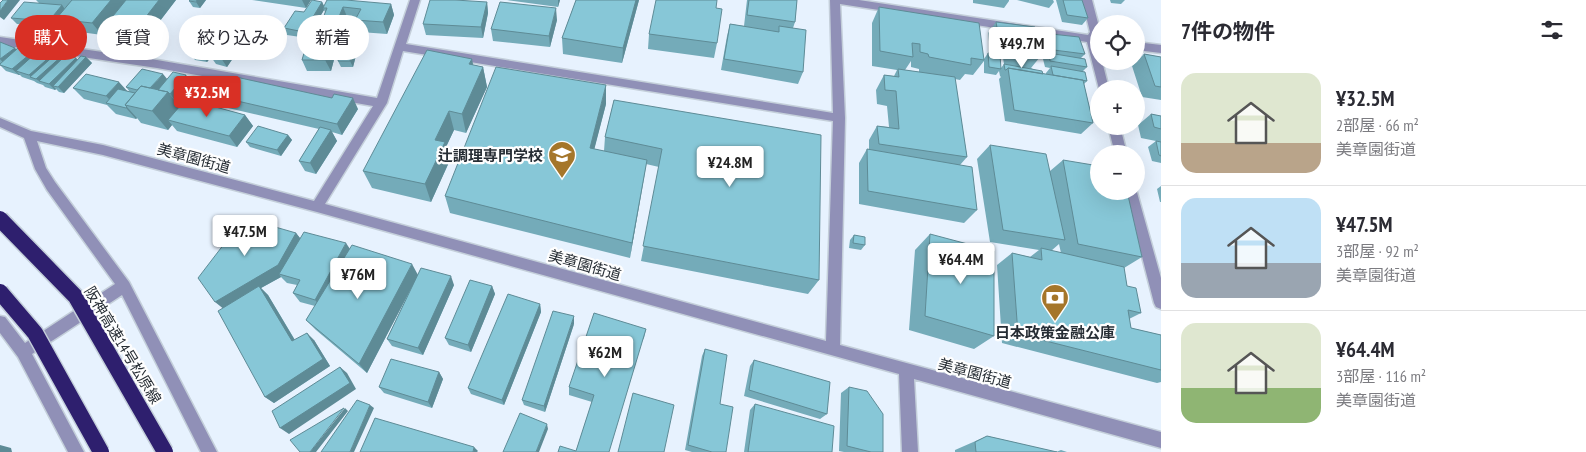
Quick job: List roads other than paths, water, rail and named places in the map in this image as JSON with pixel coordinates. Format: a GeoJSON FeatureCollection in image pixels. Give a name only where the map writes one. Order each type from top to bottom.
{"type":"FeatureCollection","features":[{"type":"Feature","properties":{"kind":"highway","name":"阪神高速14号松原線"},"geometry":{"type":"LineString","coordinates":[[0,219],[76,298],[165,452]]}},
{"type":"Feature","properties":{"kind":"highway"},"geometry":{"type":"LineString","coordinates":[[0,292],[35,333],[101,452]]}},
{"type":"Feature","properties":{"kind":"street"},"geometry":{"type":"LineString","coordinates":[[317,208],[381,103],[415,0]]}},
{"type":"Feature","properties":{"kind":"street"},"geometry":{"type":"LineString","coordinates":[[833,350],[839,118],[836,0],[1090,38]]}},
{"type":"Feature","properties":{"kind":"street"},"geometry":{"type":"LineString","coordinates":[[1087,0],[1091,15]]}},
{"type":"Feature","properties":{"kind":"street"},"geometry":{"type":"LineString","coordinates":[[0,41],[157,64],[381,103]]}},
{"type":"Feature","properties":{"kind":"street"},"geometry":{"type":"LineString","coordinates":[[401,47],[839,118]]}},
{"type":"Feature","properties":{"kind":"street"},"geometry":{"type":"LineString","coordinates":[[1145,47],[1161,49]]}},
{"type":"Feature","properties":{"kind":"street","name":"美章園街道"},"geometry":{"type":"LineString","coordinates":[[0,122],[29,134],[103,150],[1161,440]]}},
{"type":"Feature","properties":{"kind":"street"},"geometry":{"type":"LineString","coordinates":[[29,134],[41,169],[51,186],[124,286],[209,452]]}},
{"type":"Feature","properties":{"kind":"street"},"geometry":{"type":"LineString","coordinates":[[1133,200],[1161,303]]}},
{"type":"Feature","properties":{"kind":"street"},"geometry":{"type":"LineString","coordinates":[[23,352],[124,286]]}},
{"type":"Feature","properties":{"kind":"street"},"geometry":{"type":"LineString","coordinates":[[0,322],[23,352],[76,452]]}},
{"type":"Feature","properties":{"kind":"street"},"geometry":{"type":"LineString","coordinates":[[906,371],[910,452]]}},
{"type":"Feature","properties":{"kind":"place","name":"辻調理専門学校"},"geometry":{"type":"Point","coordinates":[562,179]}},
{"type":"Feature","properties":{"kind":"place","name":"日本政策金融公庫"},"geometry":{"type":"Point","coordinates":[1055,322]}}]}
